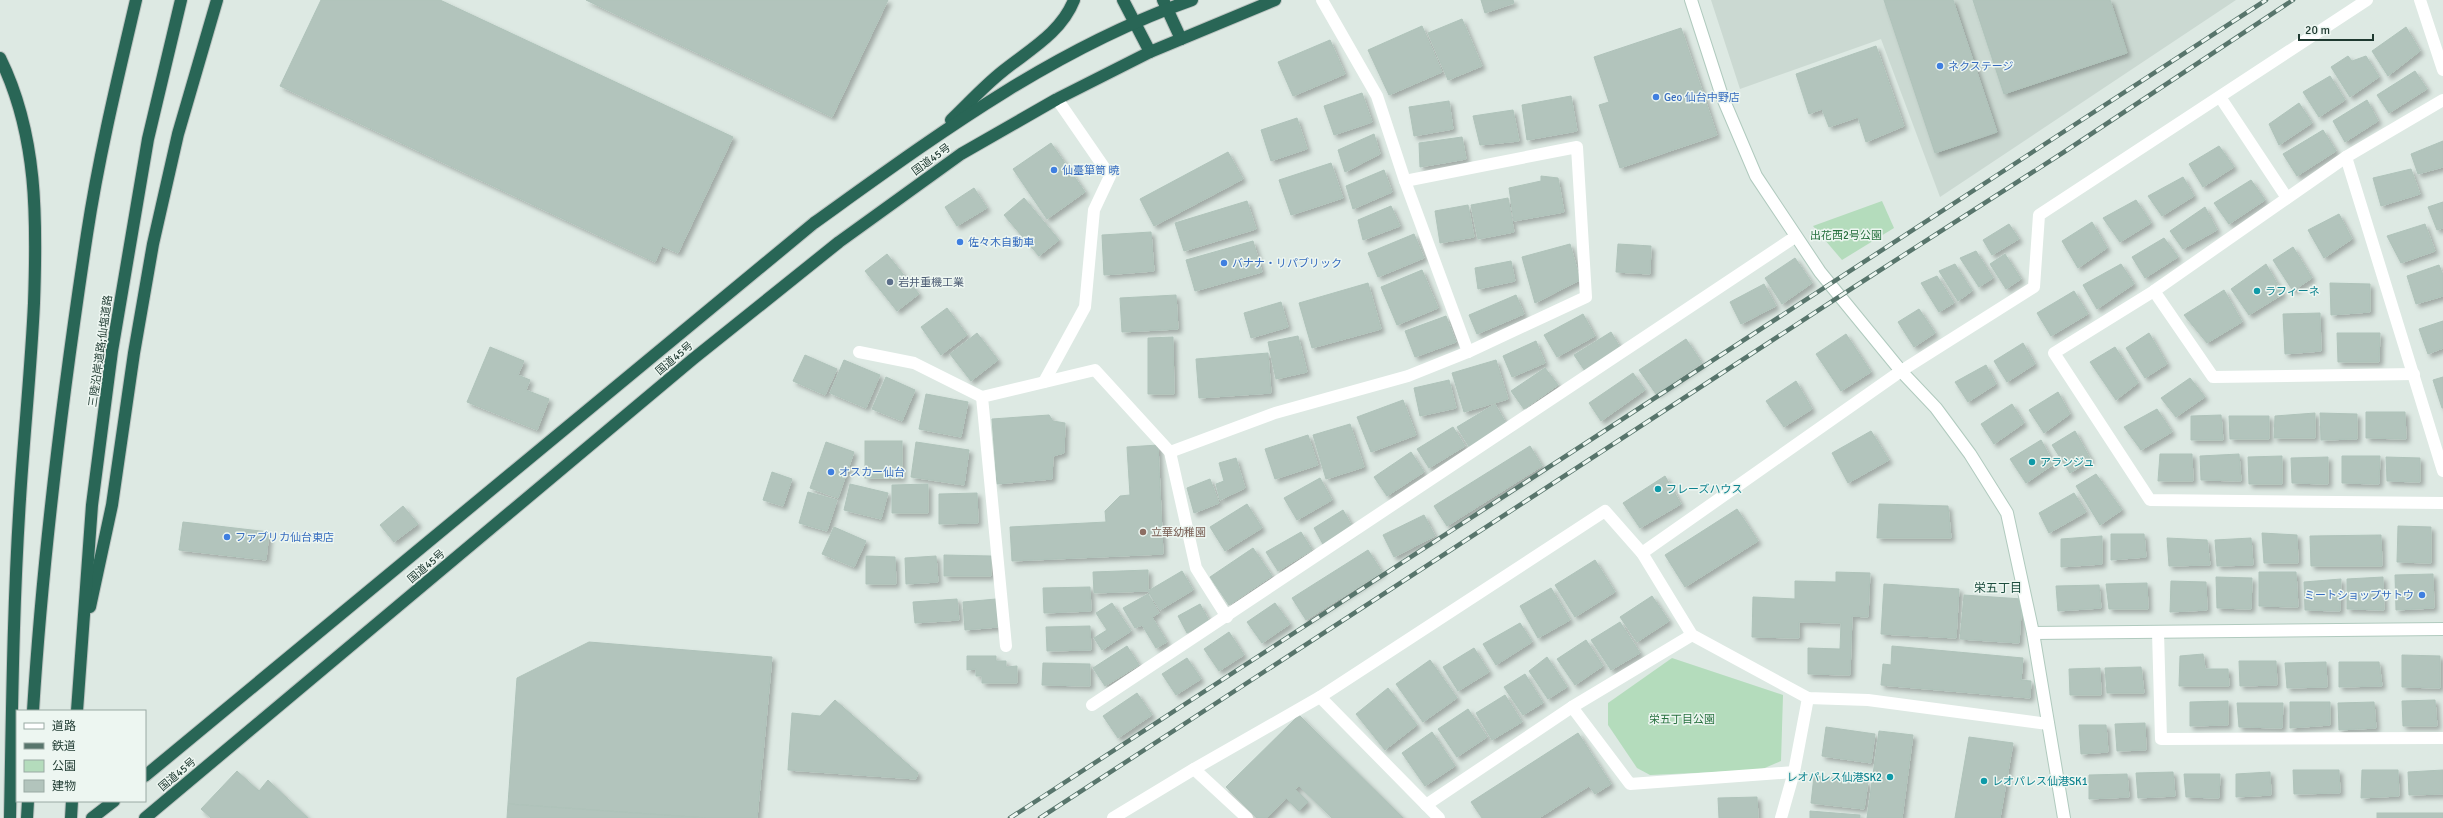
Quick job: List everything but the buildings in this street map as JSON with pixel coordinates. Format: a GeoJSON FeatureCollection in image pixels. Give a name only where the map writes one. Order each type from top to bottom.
{"type":"FeatureCollection","features":[{"type":"Feature","properties":{"kind":"highway"},"geometry":{"type":"LineString","coordinates":[[33,710],[51,506],[87,233],[106,131],[136,0]]}},
{"type":"Feature","properties":{"kind":"highway","name":"三陸沿岸道路;仙塩道路"},"geometry":{"type":"LineString","coordinates":[[77,710],[92,505],[112,351],[148,139],[181,0]]}},
{"type":"Feature","properties":{"kind":"highway"},"geometry":{"type":"LineString","coordinates":[[80,654],[112,505],[134,353],[153,244],[178,134],[216,0]]}},
{"type":"Feature","properties":{"kind":"highway"},"geometry":{"type":"LineString","coordinates":[[927,142],[1002,72],[1038,45],[1058,26],[1074,0]]}},
{"type":"Feature","properties":{"kind":"highway"},"geometry":{"type":"LineString","coordinates":[[1123,0],[1150,52]]}},
{"type":"Feature","properties":{"kind":"highway","name":"国道45号"},"geometry":{"type":"LineString","coordinates":[[146,775],[796,237],[927,142],[1006,90],[1092,41],[1134,22],[1165,4],[1192,0]]}},
{"type":"Feature","properties":{"kind":"highway","name":"国道45号"},"geometry":{"type":"LineString","coordinates":[[145,818],[694,359],[839,242],[961,154],[1057,99],[1150,52],[1275,0]]}},
{"type":"Feature","properties":{"kind":"highway"},"geometry":{"type":"LineString","coordinates":[[1165,4],[1181,39]]}},
{"type":"Feature","properties":{"kind":"highway"},"geometry":{"type":"LineString","coordinates":[[0,58],[18,103],[29,148],[36,196],[32,329],[20,500],[13,671],[10,818]]}},
{"type":"Feature","properties":{"kind":"highway"},"geometry":{"type":"LineString","coordinates":[[27,818],[28,802]]}},
{"type":"Feature","properties":{"kind":"highway"},"geometry":{"type":"LineString","coordinates":[[71,818],[72,802]]}},
{"type":"Feature","properties":{"kind":"highway"},"geometry":{"type":"LineString","coordinates":[[92,818],[113,802]]}},
{"type":"Feature","properties":{"kind":"street"},"geometry":{"type":"LineString","coordinates":[[1322,0],[1377,96],[1404,181],[1468,352]]}},
{"type":"Feature","properties":{"kind":"street"},"geometry":{"type":"LineString","coordinates":[[1691,0],[1722,96],[1756,176],[1795,237],[1830,285],[1901,371],[1936,408],[1966,449],[2007,513],[2033,633],[2064,818]]}},
{"type":"Feature","properties":{"kind":"street"},"geometry":{"type":"LineString","coordinates":[[1642,553],[1901,371],[2034,287],[2039,214],[2367,0]]}},
{"type":"Feature","properties":{"kind":"street"},"geometry":{"type":"LineString","coordinates":[[2420,0],[2443,70]]}},
{"type":"Feature","properties":{"kind":"street"},"geometry":{"type":"LineString","coordinates":[[2220,97],[2287,198]]}},
{"type":"Feature","properties":{"kind":"street"},"geometry":{"type":"LineString","coordinates":[[1044,382],[1085,307],[1094,210],[1110,176],[1057,99]]}},
{"type":"Feature","properties":{"kind":"street"},"geometry":{"type":"LineString","coordinates":[[2443,100],[2346,157],[2154,291],[2054,353],[2150,500],[2443,503]]}},
{"type":"Feature","properties":{"kind":"street"},"geometry":{"type":"LineString","coordinates":[[1170,452],[1275,413],[1408,376],[1468,352],[1586,297],[1577,147],[1404,181]]}},
{"type":"Feature","properties":{"kind":"street"},"geometry":{"type":"LineString","coordinates":[[2346,157],[2443,471]]}},
{"type":"Feature","properties":{"kind":"street"},"geometry":{"type":"LineString","coordinates":[[1092,705],[1227,617],[1795,237]]}},
{"type":"Feature","properties":{"kind":"street"},"geometry":{"type":"LineString","coordinates":[[2154,291],[2213,376],[2414,374]]}},
{"type":"Feature","properties":{"kind":"street"},"geometry":{"type":"LineString","coordinates":[[859,352],[914,363],[982,396],[1095,370],[1170,452],[1196,568],[1227,617]]}},
{"type":"Feature","properties":{"kind":"street"},"geometry":{"type":"LineString","coordinates":[[982,396],[1006,646]]}},
{"type":"Feature","properties":{"kind":"street"},"geometry":{"type":"LineString","coordinates":[[1113,818],[1194,769],[1320,698],[1605,511],[1642,553],[1692,634],[1808,698],[1868,700],[2048,724]]}},
{"type":"Feature","properties":{"kind":"street"},"geometry":{"type":"LineString","coordinates":[[2033,633],[2443,629]]}},
{"type":"Feature","properties":{"kind":"street"},"geometry":{"type":"LineString","coordinates":[[2158,632],[2161,739],[2443,738]]}},
{"type":"Feature","properties":{"kind":"street"},"geometry":{"type":"LineString","coordinates":[[1426,805],[1572,707],[1692,634]]}},
{"type":"Feature","properties":{"kind":"street"},"geometry":{"type":"LineString","coordinates":[[1320,698],[1439,818]]}},
{"type":"Feature","properties":{"kind":"street"},"geometry":{"type":"LineString","coordinates":[[1781,818],[1794,772],[1808,698]]}},
{"type":"Feature","properties":{"kind":"street"},"geometry":{"type":"LineString","coordinates":[[1572,707],[1630,784],[1794,772]]}},
{"type":"Feature","properties":{"kind":"street"},"geometry":{"type":"LineString","coordinates":[[1194,769],[1247,818]]}},
{"type":"Feature","properties":{"kind":"shaded area"},"geometry":{"type":"Polygon","coordinates":[[[1711,0],[2236,0],[1940,197],[1881,39],[1740,89],[1711,0]]]}},
{"type":"Feature","properties":{"kind":"green space","name":"出花西2号公園"},"geometry":{"type":"Polygon","coordinates":[[[1882,201],[1894,228],[1842,260],[1813,226],[1882,201]]]}},
{"type":"Feature","properties":{"kind":"green space","name":"栄五丁目公園"},"geometry":{"type":"Polygon","coordinates":[[[1672,658],[1783,695],[1781,761],[1760,770],[1650,775],[1637,768],[1608,725],[1608,703],[1672,658]]]}},
{"type":"Feature","properties":{"kind":"railway"},"geometry":{"type":"LineString","coordinates":[[1010,818],[2266,0]]}},
{"type":"Feature","properties":{"kind":"railway"},"geometry":{"type":"LineString","coordinates":[[1040,818],[1854,287],[2064,152],[2293,0]]}},
{"type":"Feature","properties":{"kind":"place","name":"ネクステージ"},"geometry":{"type":"Point","coordinates":[1940,66]}},
{"type":"Feature","properties":{"kind":"place","name":"Geo 仙台中野店"},"geometry":{"type":"Point","coordinates":[1656,97]}},
{"type":"Feature","properties":{"kind":"place","name":"仙臺箪笥 暁"},"geometry":{"type":"Point","coordinates":[1054,170]}},
{"type":"Feature","properties":{"kind":"place","name":"佐々木自動車"},"geometry":{"type":"Point","coordinates":[960,242]}},
{"type":"Feature","properties":{"kind":"place","name":"バナナ・リパブリック"},"geometry":{"type":"Point","coordinates":[1224,263]}},
{"type":"Feature","properties":{"kind":"place","name":"岩井重機工業"},"geometry":{"type":"Point","coordinates":[890,282]}},
{"type":"Feature","properties":{"kind":"place","name":"ラフィーネ"},"geometry":{"type":"Point","coordinates":[2257,291]}},
{"type":"Feature","properties":{"kind":"place","name":"アランジュ"},"geometry":{"type":"Point","coordinates":[2032,462]}},
{"type":"Feature","properties":{"kind":"place","name":"オスカー仙台"},"geometry":{"type":"Point","coordinates":[831,472]}},
{"type":"Feature","properties":{"kind":"place","name":"フレーズハウス"},"geometry":{"type":"Point","coordinates":[1658,489]}},
{"type":"Feature","properties":{"kind":"place","name":"立華幼稚園"},"geometry":{"type":"Point","coordinates":[1143,532]}},
{"type":"Feature","properties":{"kind":"place","name":"ファブリカ仙台東店"},"geometry":{"type":"Point","coordinates":[227,537]}},
{"type":"Feature","properties":{"kind":"place","name":"ミートショップサトウ"},"geometry":{"type":"Point","coordinates":[2422,595]}},
{"type":"Feature","properties":{"kind":"place","name":"レオパレス仙港SK2"},"geometry":{"type":"Point","coordinates":[1890,777]}},
{"type":"Feature","properties":{"kind":"place","name":"レオパレス仙港SK1"},"geometry":{"type":"Point","coordinates":[1984,781]}},
{"type":"Feature","properties":{"kind":"district","name":"栄五丁目"},"geometry":{"type":"Point","coordinates":[1998,588]}}]}
